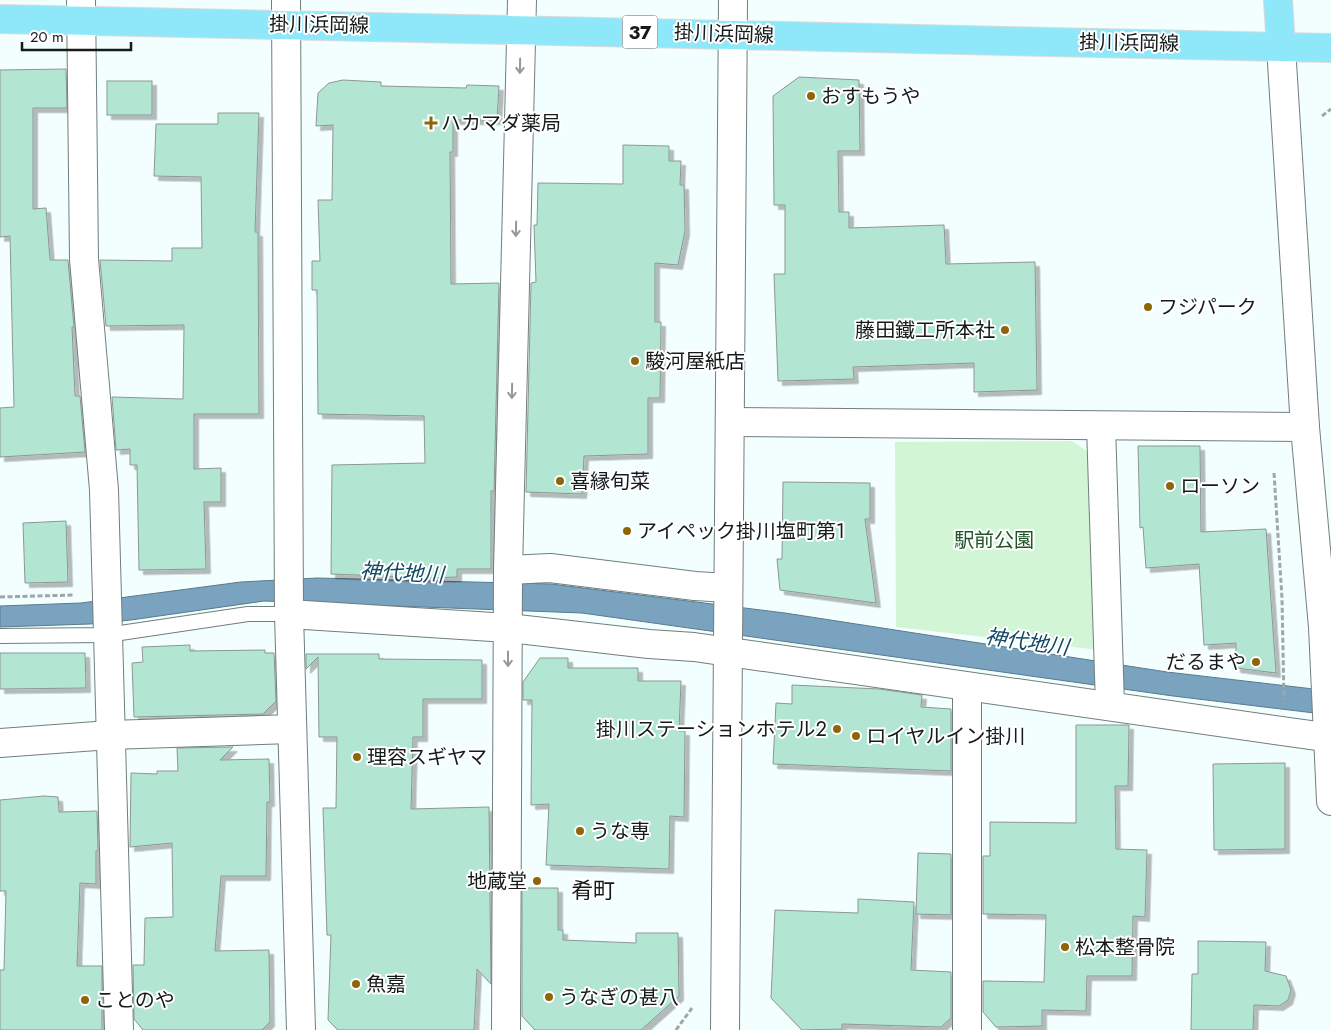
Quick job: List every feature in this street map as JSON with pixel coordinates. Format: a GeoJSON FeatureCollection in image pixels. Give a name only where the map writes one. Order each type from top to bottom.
{"type":"FeatureCollection","features":[{"type":"Feature","properties":{"kind":"main road"},"geometry":{"type":"LineString","coordinates":[[1278,0],[1281,46]]}},
{"type":"Feature","properties":{"kind":"main road","name":"掛川浜岡線"},"geometry":{"type":"LineString","coordinates":[[0,18],[81,10],[286,12],[521,30],[1331,48]]}},
{"type":"Feature","properties":{"kind":"street"},"geometry":{"type":"LineString","coordinates":[[506,1030],[508,570],[522,0]]}},
{"type":"Feature","properties":{"kind":"street"},"geometry":{"type":"LineString","coordinates":[[725,1030],[733,0]]}},
{"type":"Feature","properties":{"kind":"street"},"geometry":{"type":"LineString","coordinates":[[81,10],[84,259],[104,490],[119,1030]]}},
{"type":"Feature","properties":{"kind":"street"},"geometry":{"type":"LineString","coordinates":[[286,12],[289,614],[301,1030]]}},
{"type":"Feature","properties":{"kind":"street"},"geometry":{"type":"LineString","coordinates":[[1281,46],[1305,427],[1323,627],[1330,738],[1331,801]]}},
{"type":"Feature","properties":{"kind":"street"},"geometry":{"type":"LineString","coordinates":[[730,422],[1305,427]]}},
{"type":"Feature","properties":{"kind":"street"},"geometry":{"type":"LineString","coordinates":[[1101,426],[1110,702]]}},
{"type":"Feature","properties":{"kind":"street"},"geometry":{"type":"LineString","coordinates":[[508,570],[550,568],[695,586],[728,588]]}},
{"type":"Feature","properties":{"kind":"street"},"geometry":{"type":"LineString","coordinates":[[289,614],[508,628],[728,652],[968,687],[1110,702],[1330,738]]}},
{"type":"Feature","properties":{"kind":"street"},"geometry":{"type":"LineString","coordinates":[[967,1030],[968,687]]}},
{"type":"Feature","properties":{"kind":"street"},"geometry":{"type":"LineString","coordinates":[[0,743],[110,736],[292,729]]}},
{"type":"Feature","properties":{"kind":"lane"},"geometry":{"type":"LineString","coordinates":[[0,636],[107,635],[248,614],[289,614]]}},
{"type":"Feature","properties":{"kind":"path"},"geometry":{"type":"LineString","coordinates":[[1322,116],[1331,109]]}},
{"type":"Feature","properties":{"kind":"path"},"geometry":{"type":"LineString","coordinates":[[1270,427],[1282,598],[1284,705]]}},
{"type":"Feature","properties":{"kind":"path"},"geometry":{"type":"LineString","coordinates":[[0,597],[86,594],[107,591]]}},
{"type":"Feature","properties":{"kind":"path"},"geometry":{"type":"LineString","coordinates":[[676,1030],[694,1005]]}},
{"type":"Feature","properties":{"kind":"green space","name":"駅前公園"},"geometry":{"type":"Polygon","coordinates":[[[1072,441],[1087,451],[1099,650],[896,627],[895,442],[1072,441]]]}},
{"type":"Feature","properties":{"kind":"water"},"geometry":{"type":"Polygon","coordinates":[[[317,578],[551,584],[785,613],[1167,672],[1331,691],[1331,715],[1173,696],[582,613],[264,601],[131,620],[90,624],[0,627],[0,606],[81,603],[241,582],[317,578]]]}},
{"type":"Feature","properties":{"kind":"building"},"geometry":{"type":"Polygon","coordinates":[[[66,69],[67,108],[33,108],[33,209],[46,208],[50,260],[68,260],[74,327],[72,327],[75,396],[80,396],[85,452],[0,457],[0,408],[14,407],[10,236],[0,237],[0,70],[66,69]]]}},
{"type":"Feature","properties":{"kind":"building"},"geometry":{"type":"Polygon","coordinates":[[[799,77],[859,80],[860,151],[838,151],[839,212],[849,212],[849,228],[944,225],[946,264],[1035,262],[1037,390],[974,392],[974,363],[853,367],[854,379],[778,381],[774,274],[785,274],[785,205],[774,205],[773,96],[799,77]]]}},
{"type":"Feature","properties":{"kind":"building"},"geometry":{"type":"Polygon","coordinates":[[[343,80],[381,82],[381,86],[466,88],[467,85],[499,86],[497,120],[453,120],[453,152],[450,152],[451,284],[499,283],[494,491],[491,491],[491,569],[457,569],[457,577],[431,578],[331,574],[332,465],[425,463],[424,416],[318,414],[317,290],[312,290],[312,261],[320,261],[318,200],[332,200],[333,125],[316,126],[318,93],[329,83],[343,80]]]}},
{"type":"Feature","properties":{"kind":"building"},"geometry":{"type":"Polygon","coordinates":[[[107,81],[152,81],[152,115],[107,115],[107,81]]]}},
{"type":"Feature","properties":{"kind":"building"},"geometry":{"type":"Polygon","coordinates":[[[218,113],[259,113],[255,232],[258,232],[259,414],[194,414],[194,469],[221,468],[221,502],[204,502],[206,569],[139,570],[137,465],[130,465],[130,449],[116,450],[112,397],[183,399],[184,325],[106,326],[100,260],[172,261],[172,248],[202,248],[201,177],[154,176],[156,124],[218,124],[218,113]]]}},
{"type":"Feature","properties":{"kind":"building"},"geometry":{"type":"Polygon","coordinates":[[[623,145],[669,146],[669,161],[681,161],[680,185],[684,185],[685,231],[678,265],[655,263],[655,322],[661,322],[660,398],[648,398],[648,454],[584,456],[582,494],[526,492],[531,283],[536,282],[534,225],[537,225],[538,183],[623,184],[623,145]]]}},
{"type":"Feature","properties":{"kind":"building"},"geometry":{"type":"Polygon","coordinates":[[[1138,446],[1200,446],[1201,532],[1266,529],[1276,673],[1236,668],[1236,643],[1204,645],[1199,564],[1146,568],[1143,527],[1140,528],[1138,446]]]}},
{"type":"Feature","properties":{"kind":"building"},"geometry":{"type":"Polygon","coordinates":[[[783,482],[870,483],[870,519],[865,519],[876,603],[780,590],[777,559],[782,559],[783,482]]]}},
{"type":"Feature","properties":{"kind":"building"},"geometry":{"type":"Polygon","coordinates":[[[66,521],[68,582],[25,583],[23,523],[66,521]]]}},
{"type":"Feature","properties":{"kind":"building"},"geometry":{"type":"Polygon","coordinates":[[[190,645],[190,651],[265,650],[265,653],[274,653],[276,701],[263,714],[134,717],[132,663],[143,662],[142,647],[190,645]]]}},
{"type":"Feature","properties":{"kind":"building"},"geometry":{"type":"Polygon","coordinates":[[[0,653],[85,653],[86,688],[0,689],[0,653]]]}},
{"type":"Feature","properties":{"kind":"building"},"geometry":{"type":"Polygon","coordinates":[[[306,654],[379,654],[379,659],[482,660],[482,699],[423,699],[423,737],[413,737],[411,809],[489,807],[491,984],[477,969],[474,1030],[338,1030],[328,1020],[331,935],[327,935],[323,808],[336,808],[337,737],[319,737],[318,657],[306,669],[306,654]]]}},
{"type":"Feature","properties":{"kind":"building"},"geometry":{"type":"Polygon","coordinates":[[[540,658],[568,658],[568,668],[638,668],[638,681],[681,681],[679,731],[685,731],[684,817],[670,816],[669,869],[546,865],[549,804],[531,805],[532,700],[523,700],[523,682],[540,658]]]}},
{"type":"Feature","properties":{"kind":"building","name":"ロイヤルイン掛川"},"geometry":{"type":"Polygon","coordinates":[[[792,685],[879,689],[922,695],[921,707],[951,709],[951,771],[773,764],[776,703],[792,704],[792,685]]]}},
{"type":"Feature","properties":{"kind":"building"},"geometry":{"type":"Polygon","coordinates":[[[1076,725],[1129,725],[1128,786],[1115,786],[1116,849],[1147,850],[1145,917],[1133,916],[1132,976],[1087,976],[1086,1011],[1042,1010],[1042,1026],[996,1027],[983,1012],[983,981],[1044,982],[1046,915],[983,914],[983,856],[990,856],[990,822],[1076,823],[1076,725]]]}},
{"type":"Feature","properties":{"kind":"building"},"geometry":{"type":"Polygon","coordinates":[[[233,747],[220,760],[269,759],[270,802],[267,802],[266,876],[221,876],[215,951],[269,950],[270,1022],[262,1030],[143,1030],[134,1019],[133,965],[144,965],[145,918],[173,917],[172,843],[130,847],[131,773],[157,774],[157,771],[178,771],[177,748],[233,747]]]}},
{"type":"Feature","properties":{"kind":"building"},"geometry":{"type":"Polygon","coordinates":[[[1285,763],[1285,849],[1214,850],[1213,764],[1285,763]]]}},
{"type":"Feature","properties":{"kind":"building"},"geometry":{"type":"Polygon","coordinates":[[[44,796],[58,797],[59,812],[97,811],[98,850],[96,851],[96,884],[80,883],[77,966],[102,966],[102,1030],[0,1030],[0,970],[4,970],[6,891],[0,891],[0,800],[44,796]]]}},
{"type":"Feature","properties":{"kind":"building"},"geometry":{"type":"Polygon","coordinates":[[[918,853],[951,854],[951,915],[916,914],[918,853]]]}},
{"type":"Feature","properties":{"kind":"building"},"geometry":{"type":"Polygon","coordinates":[[[522,888],[558,888],[558,930],[563,930],[563,940],[636,943],[636,933],[678,933],[679,996],[641,1030],[535,1030],[522,1016],[522,888]]]}},
{"type":"Feature","properties":{"kind":"building"},"geometry":{"type":"Polygon","coordinates":[[[858,899],[914,902],[911,970],[951,972],[951,1018],[941,1027],[842,1024],[842,1029],[802,1030],[771,998],[775,910],[858,913],[858,899]]]}},
{"type":"Feature","properties":{"kind":"building"},"geometry":{"type":"Polygon","coordinates":[[[1198,941],[1266,942],[1265,971],[1286,976],[1291,990],[1288,1000],[1279,1006],[1254,1005],[1253,1030],[1191,1030],[1192,974],[1198,974],[1198,941]]]}},
{"type":"Feature","properties":{"kind":"place","name":"おすもうや"},"geometry":{"type":"Point","coordinates":[811,96]}},
{"type":"Feature","properties":{"kind":"place","name":"ハカマダ薬局"},"geometry":{"type":"Point","coordinates":[431,123]}},
{"type":"Feature","properties":{"kind":"place","name":"フジパーク"},"geometry":{"type":"Point","coordinates":[1148,307]}},
{"type":"Feature","properties":{"kind":"place","name":"藤田鐵工所本社"},"geometry":{"type":"Point","coordinates":[1005,330]}},
{"type":"Feature","properties":{"kind":"place","name":"駿河屋紙店"},"geometry":{"type":"Point","coordinates":[635,361]}},
{"type":"Feature","properties":{"kind":"place","name":"喜縁旬菜"},"geometry":{"type":"Point","coordinates":[560,481]}},
{"type":"Feature","properties":{"kind":"place","name":"ローソン"},"geometry":{"type":"Point","coordinates":[1170,486]}},
{"type":"Feature","properties":{"kind":"place","name":"アイペック掛川塩町第1"},"geometry":{"type":"Point","coordinates":[627,531]}},
{"type":"Feature","properties":{"kind":"place","name":"だるまや"},"geometry":{"type":"Point","coordinates":[1256,662]}},
{"type":"Feature","properties":{"kind":"place","name":"掛川ステーションホテル2"},"geometry":{"type":"Point","coordinates":[837,729]}},
{"type":"Feature","properties":{"kind":"place","name":"ロイヤルイン掛川"},"geometry":{"type":"Point","coordinates":[856,736]}},
{"type":"Feature","properties":{"kind":"place","name":"理容スギヤマ"},"geometry":{"type":"Point","coordinates":[357,757]}},
{"type":"Feature","properties":{"kind":"place","name":"うな専"},"geometry":{"type":"Point","coordinates":[580,831]}},
{"type":"Feature","properties":{"kind":"place","name":"地蔵堂"},"geometry":{"type":"Point","coordinates":[537,881]}},
{"type":"Feature","properties":{"kind":"place","name":"松本整骨院"},"geometry":{"type":"Point","coordinates":[1065,947]}},
{"type":"Feature","properties":{"kind":"place","name":"魚嘉"},"geometry":{"type":"Point","coordinates":[356,984]}},
{"type":"Feature","properties":{"kind":"place","name":"うなぎの甚八"},"geometry":{"type":"Point","coordinates":[549,997]}},
{"type":"Feature","properties":{"kind":"place","name":"ことのや"},"geometry":{"type":"Point","coordinates":[85,1000]}},
{"type":"Feature","properties":{"kind":"district","name":"肴町"},"geometry":{"type":"Point","coordinates":[593,890]}},
{"type":"Feature","properties":{"kind":"water label","name":"神代地川"},"geometry":{"type":"Point","coordinates":[402,573]}},
{"type":"Feature","properties":{"kind":"water label","name":"神代地川"},"geometry":{"type":"Point","coordinates":[1027,642]}}]}
